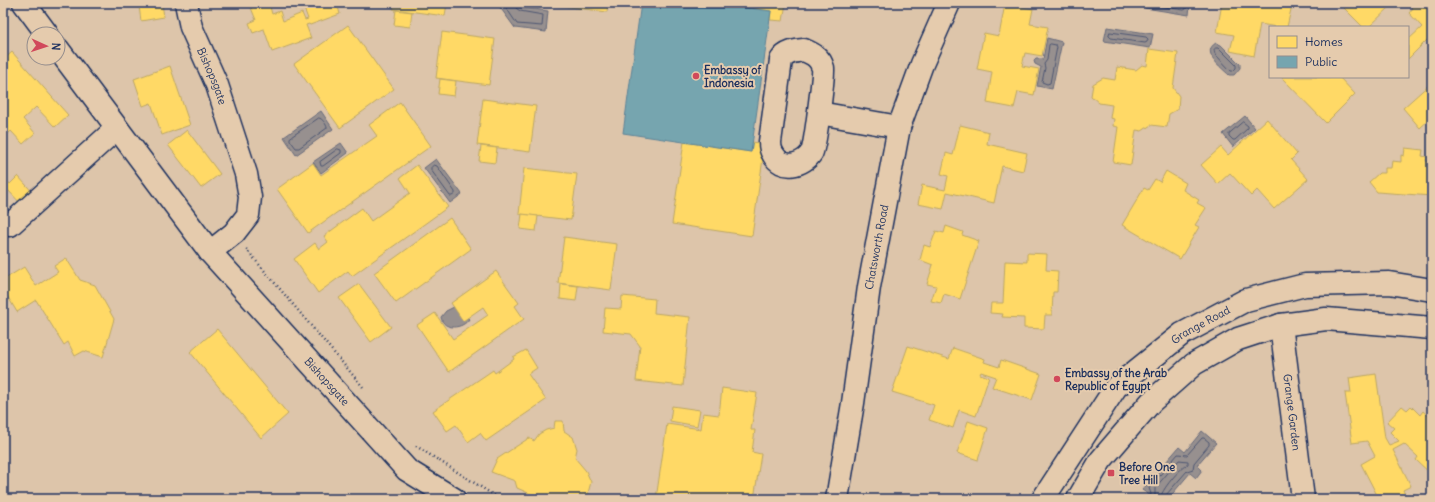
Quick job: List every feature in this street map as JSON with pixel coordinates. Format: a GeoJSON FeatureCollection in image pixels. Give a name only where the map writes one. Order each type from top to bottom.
{"type":"FeatureCollection","features":[{"type":"Feature","properties":{"kind":"street"},"geometry":{"type":"LineString","coordinates":[[24,3],[41,26]]}},
{"type":"Feature","properties":{"kind":"street","name":"Bishopsgate"},"geometry":{"type":"LineString","coordinates":[[186,3],[191,27],[217,85],[246,174],[250,197],[248,215],[234,233],[210,252]]}},
{"type":"Feature","properties":{"kind":"street"},"geometry":{"type":"LineString","coordinates":[[935,3],[934,17],[936,31]]}},
{"type":"Feature","properties":{"kind":"street","name":"Chatsworth Road"},"geometry":{"type":"LineString","coordinates":[[837,499],[853,403],[868,287],[899,127],[922,64],[949,3]]}},
{"type":"Feature","properties":{"kind":"street"},"geometry":{"type":"LineString","coordinates":[[804,50],[817,55],[823,68],[818,113],[814,151],[803,162],[791,165],[780,163],[772,153],[770,142],[781,62],[783,57],[790,52],[804,50]]}},
{"type":"Feature","properties":{"kind":"street","name":"Bishopsgate"},"geometry":{"type":"LineString","coordinates":[[66,60],[210,252],[407,470],[454,499]]}},
{"type":"Feature","properties":{"kind":"street"},"geometry":{"type":"LineString","coordinates":[[818,113],[899,127]]}},
{"type":"Feature","properties":{"kind":"street"},"geometry":{"type":"LineString","coordinates":[[10,225],[98,147],[117,128]]}},
{"type":"Feature","properties":{"kind":"street","name":"Grange Road"},"geometry":{"type":"LineString","coordinates":[[1042,499],[1116,387],[1182,334],[1246,300],[1305,285],[1389,283],[1432,290]]}},
{"type":"Feature","properties":{"kind":"street"},"geometry":{"type":"LineString","coordinates":[[1078,499],[1101,460],[1151,402],[1194,364],[1238,339],[1281,325],[1326,319],[1432,328]]}},
{"type":"Feature","properties":{"kind":"street","name":"Grange Garden"},"geometry":{"type":"LineString","coordinates":[[1281,325],[1303,499]]}},
{"type":"Feature","properties":{"kind":"path"},"geometry":{"type":"LineString","coordinates":[[246,249],[367,391]]}},
{"type":"Feature","properties":{"kind":"path"},"geometry":{"type":"LineString","coordinates":[[412,441],[417,447],[500,499]]}},
{"type":"Feature","properties":{"kind":"water"},"geometry":{"type":"Polygon","coordinates":[[[500,3],[520,3],[520,7],[548,11],[546,32],[515,28],[499,6],[500,3]]]}},
{"type":"Feature","properties":{"kind":"water"},"geometry":{"type":"Polygon","coordinates":[[[1146,3],[1179,3],[1190,5],[1189,15],[1145,8],[1146,3]]]}},
{"type":"Feature","properties":{"kind":"water"},"geometry":{"type":"Polygon","coordinates":[[[1107,27],[1153,34],[1150,48],[1104,41],[1107,27]]]}},
{"type":"Feature","properties":{"kind":"water"},"geometry":{"type":"Polygon","coordinates":[[[1047,38],[1062,42],[1052,89],[1037,86],[1041,67],[1035,64],[1034,61],[1036,59],[1043,59],[1047,38]]]}},
{"type":"Feature","properties":{"kind":"water"},"geometry":{"type":"Polygon","coordinates":[[[1216,43],[1221,45],[1240,64],[1240,68],[1234,75],[1229,75],[1211,55],[1210,51],[1216,43]]]}},
{"type":"Feature","properties":{"kind":"water"},"geometry":{"type":"Polygon","coordinates":[[[321,111],[333,129],[296,155],[284,137],[321,111]]]}},
{"type":"Feature","properties":{"kind":"water"},"geometry":{"type":"Polygon","coordinates":[[[1245,116],[1255,128],[1233,147],[1223,134],[1245,116]]]}},
{"type":"Feature","properties":{"kind":"water"},"geometry":{"type":"Polygon","coordinates":[[[341,143],[348,153],[321,173],[313,162],[341,143]]]}},
{"type":"Feature","properties":{"kind":"water"},"geometry":{"type":"Polygon","coordinates":[[[436,159],[462,194],[450,203],[424,168],[436,159]]]}},
{"type":"Feature","properties":{"kind":"water"},"geometry":{"type":"Polygon","coordinates":[[[454,307],[469,319],[462,325],[454,327],[445,325],[441,317],[446,311],[454,307]]]}},
{"type":"Feature","properties":{"kind":"water"},"geometry":{"type":"Polygon","coordinates":[[[1202,431],[1216,443],[1197,465],[1202,470],[1196,478],[1190,473],[1168,499],[1144,499],[1148,494],[1142,490],[1179,447],[1185,452],[1202,431]]]}},
{"type":"Feature","properties":{"kind":"building: Homes"},"geometry":{"type":"Polygon","coordinates":[[[162,3],[164,17],[141,21],[139,6],[162,3]]]}},
{"type":"Feature","properties":{"kind":"building: Homes"},"geometry":{"type":"Polygon","coordinates":[[[249,3],[269,3],[272,14],[280,11],[283,21],[302,13],[305,20],[308,19],[302,3],[337,3],[340,14],[310,25],[306,25],[311,38],[272,52],[264,29],[253,33],[249,23],[256,20],[249,3]]]}},
{"type":"Feature","properties":{"kind":"building: Homes"},"geometry":{"type":"Polygon","coordinates":[[[394,3],[447,3],[445,16],[393,9],[394,3]]]}},
{"type":"Feature","properties":{"kind":"building: Homes"},"geometry":{"type":"Polygon","coordinates":[[[539,3],[608,3],[607,12],[539,3]]]}},
{"type":"Feature","properties":{"kind":"building: Homes"},"geometry":{"type":"Polygon","coordinates":[[[714,3],[786,3],[783,21],[770,20],[771,11],[714,3]]]}},
{"type":"Feature","properties":{"kind":"building: Homes"},"geometry":{"type":"Polygon","coordinates":[[[1222,3],[1282,3],[1292,5],[1287,26],[1260,24],[1254,56],[1230,51],[1234,35],[1217,32],[1222,3]]]}},
{"type":"Feature","properties":{"kind":"building: Homes"},"geometry":{"type":"Polygon","coordinates":[[[1347,3],[1394,3],[1370,26],[1362,26],[1343,7],[1347,3]]]}},
{"type":"Feature","properties":{"kind":"building: Homes"},"geometry":{"type":"Polygon","coordinates":[[[1408,3],[1432,3],[1432,37],[1431,36],[1409,58],[1409,39],[1422,27],[1409,13],[1413,8],[1408,3]]]}},
{"type":"Feature","properties":{"kind":"building: Homes"},"geometry":{"type":"Polygon","coordinates":[[[1005,4],[1033,9],[1030,24],[1048,27],[1042,56],[1025,53],[1022,66],[1039,69],[1034,95],[1018,92],[1014,108],[987,103],[992,72],[977,69],[984,33],[999,36],[1005,4]]]}},
{"type":"Feature","properties":{"kind":"building: Homes"},"geometry":{"type":"Polygon","coordinates":[[[396,10],[412,12],[410,27],[394,25],[396,10]]]}},
{"type":"Feature","properties":{"kind":"building: Homes"},"geometry":{"type":"Polygon","coordinates":[[[348,25],[394,89],[340,128],[294,64],[348,25]]]}},
{"type":"Feature","properties":{"kind":"building: Homes"},"geometry":{"type":"Polygon","coordinates":[[[442,32],[495,39],[489,85],[436,78],[442,32]]]}},
{"type":"Feature","properties":{"kind":"building: Homes"},"geometry":{"type":"Polygon","coordinates":[[[1149,49],[1178,53],[1173,88],[1179,96],[1178,109],[1169,114],[1167,127],[1151,125],[1142,131],[1136,130],[1131,165],[1113,162],[1118,127],[1113,126],[1114,119],[1110,118],[1112,105],[1099,103],[1091,96],[1093,84],[1103,78],[1115,80],[1117,67],[1136,70],[1142,65],[1147,66],[1149,49]]]}},
{"type":"Feature","properties":{"kind":"building: Homes"},"geometry":{"type":"Polygon","coordinates":[[[12,52],[68,115],[55,127],[36,107],[23,119],[35,133],[23,144],[11,131],[3,139],[3,60],[12,52]]]}},
{"type":"Feature","properties":{"kind":"building: Homes"},"geometry":{"type":"Polygon","coordinates":[[[170,66],[190,125],[162,135],[151,103],[143,106],[134,79],[170,66]]]}},
{"type":"Feature","properties":{"kind":"building: Homes"},"geometry":{"type":"Polygon","coordinates":[[[1282,78],[1340,78],[1355,94],[1326,123],[1282,78]]]}},
{"type":"Feature","properties":{"kind":"building: Homes"},"geometry":{"type":"Polygon","coordinates":[[[440,79],[456,81],[454,96],[438,94],[440,79]]]}},
{"type":"Feature","properties":{"kind":"building: Homes"},"geometry":{"type":"Polygon","coordinates":[[[1431,83],[1432,117],[1420,128],[1403,108],[1431,83]]]}},
{"type":"Feature","properties":{"kind":"building: Homes"},"geometry":{"type":"Polygon","coordinates":[[[483,99],[536,106],[530,152],[477,145],[483,99]]]}},
{"type":"Feature","properties":{"kind":"building: Homes"},"geometry":{"type":"Polygon","coordinates":[[[400,102],[431,146],[308,233],[277,189],[313,163],[321,175],[377,136],[369,125],[400,102]]]}},
{"type":"Feature","properties":{"kind":"building: Homes"},"geometry":{"type":"Polygon","coordinates":[[[1267,119],[1297,154],[1291,160],[1308,179],[1274,209],[1257,190],[1251,196],[1230,173],[1218,184],[1201,165],[1221,147],[1228,155],[1267,119]]]}},
{"type":"Feature","properties":{"kind":"building: Homes"},"geometry":{"type":"Polygon","coordinates":[[[960,125],[989,132],[987,144],[1027,153],[1023,171],[1002,166],[994,203],[947,192],[943,209],[918,204],[922,185],[945,190],[948,176],[941,174],[946,153],[953,155],[960,125]]]}},
{"type":"Feature","properties":{"kind":"building: Homes"},"geometry":{"type":"Polygon","coordinates":[[[187,130],[220,174],[201,188],[168,145],[187,130]]]}},
{"type":"Feature","properties":{"kind":"building: Homes"},"geometry":{"type":"Polygon","coordinates":[[[684,142],[751,152],[752,142],[765,144],[752,236],[672,224],[684,142]]]}},
{"type":"Feature","properties":{"kind":"building: Homes"},"geometry":{"type":"Polygon","coordinates":[[[481,146],[497,148],[495,163],[479,161],[481,146]]]}},
{"type":"Feature","properties":{"kind":"building: Homes"},"geometry":{"type":"Polygon","coordinates":[[[1405,148],[1423,150],[1422,156],[1427,157],[1426,161],[1432,162],[1432,196],[1377,192],[1369,182],[1379,173],[1385,173],[1385,168],[1391,168],[1392,161],[1401,162],[1401,155],[1404,156],[1405,148]]]}},
{"type":"Feature","properties":{"kind":"building: Homes"},"geometry":{"type":"Polygon","coordinates":[[[417,165],[448,207],[352,276],[348,271],[318,293],[294,259],[315,243],[319,249],[328,242],[324,236],[362,208],[371,221],[410,193],[400,178],[417,165]]]}},
{"type":"Feature","properties":{"kind":"building: Homes"},"geometry":{"type":"Polygon","coordinates":[[[524,168],[577,174],[571,220],[519,214],[524,168]]]}},
{"type":"Feature","properties":{"kind":"building: Homes"},"geometry":{"type":"Polygon","coordinates":[[[1166,171],[1186,183],[1183,190],[1199,200],[1197,203],[1206,208],[1195,225],[1199,227],[1180,259],[1122,225],[1144,188],[1148,190],[1155,179],[1160,182],[1166,171]]]}},
{"type":"Feature","properties":{"kind":"building: Homes"},"geometry":{"type":"Polygon","coordinates":[[[3,176],[10,184],[18,176],[35,195],[23,206],[6,188],[3,191],[3,176]]]}},
{"type":"Feature","properties":{"kind":"building: Homes"},"geometry":{"type":"Polygon","coordinates":[[[522,214],[538,216],[536,231],[520,229],[522,214]]]}},
{"type":"Feature","properties":{"kind":"building: Homes"},"geometry":{"type":"Polygon","coordinates":[[[450,218],[471,249],[396,303],[374,273],[450,218]]]}},
{"type":"Feature","properties":{"kind":"building: Homes"},"geometry":{"type":"Polygon","coordinates":[[[946,226],[963,232],[962,235],[979,241],[960,299],[944,294],[941,303],[931,301],[936,286],[927,284],[933,265],[920,260],[924,245],[930,247],[936,231],[944,233],[946,226]]]}},
{"type":"Feature","properties":{"kind":"building: Homes"},"geometry":{"type":"Polygon","coordinates":[[[564,237],[617,244],[611,290],[558,283],[564,237]]]}},
{"type":"Feature","properties":{"kind":"building: Homes"},"geometry":{"type":"Polygon","coordinates":[[[1027,253],[1047,254],[1046,270],[1058,271],[1057,292],[1053,292],[1052,315],[1045,315],[1044,329],[1024,328],[1024,318],[1002,317],[1003,314],[990,313],[991,303],[1003,303],[1005,261],[1027,262],[1027,253]]]}},
{"type":"Feature","properties":{"kind":"building: Homes"},"geometry":{"type":"Polygon","coordinates":[[[66,258],[80,280],[95,285],[114,319],[103,357],[84,351],[75,356],[68,342],[64,345],[36,300],[17,312],[3,289],[3,280],[24,267],[36,286],[58,272],[54,266],[66,258]]]}},
{"type":"Feature","properties":{"kind":"building: Homes"},"geometry":{"type":"Polygon","coordinates":[[[496,271],[519,303],[515,306],[524,319],[449,372],[417,325],[435,313],[453,339],[488,315],[483,307],[463,321],[451,303],[496,271]]]}},
{"type":"Feature","properties":{"kind":"building: Homes"},"geometry":{"type":"Polygon","coordinates":[[[359,284],[391,327],[371,342],[339,298],[359,284]]]}},
{"type":"Feature","properties":{"kind":"building: Homes"},"geometry":{"type":"Polygon","coordinates":[[[561,284],[578,286],[576,301],[560,299],[561,284]]]}},
{"type":"Feature","properties":{"kind":"building: Homes"},"geometry":{"type":"Polygon","coordinates":[[[622,296],[655,299],[654,313],[690,317],[683,386],[636,381],[640,346],[631,334],[603,331],[605,308],[621,309],[622,296]]]}},
{"type":"Feature","properties":{"kind":"building: Homes"},"geometry":{"type":"Polygon","coordinates":[[[217,329],[288,414],[261,438],[190,352],[217,329]]]}},
{"type":"Feature","properties":{"kind":"building: Homes"},"geometry":{"type":"Polygon","coordinates":[[[908,346],[949,359],[953,348],[985,359],[984,362],[999,367],[1001,360],[1041,374],[1032,400],[992,387],[996,377],[981,372],[980,374],[989,377],[976,416],[959,410],[953,428],[929,420],[934,405],[892,392],[908,346]]]}},
{"type":"Feature","properties":{"kind":"building: Homes"},"geometry":{"type":"Polygon","coordinates":[[[526,350],[537,368],[528,374],[546,400],[486,441],[480,433],[468,442],[456,425],[447,431],[433,411],[493,370],[495,373],[514,359],[513,357],[526,350]]]}},
{"type":"Feature","properties":{"kind":"building: Homes"},"geometry":{"type":"Polygon","coordinates":[[[1376,374],[1385,438],[1389,445],[1399,441],[1390,432],[1394,428],[1387,422],[1402,406],[1407,410],[1411,406],[1420,415],[1423,411],[1432,419],[1432,475],[1416,460],[1418,457],[1404,444],[1393,450],[1411,486],[1403,490],[1407,499],[1383,499],[1382,495],[1378,497],[1361,464],[1375,456],[1367,441],[1352,443],[1345,393],[1351,393],[1349,378],[1376,374]]]}},
{"type":"Feature","properties":{"kind":"building: Homes"},"geometry":{"type":"Polygon","coordinates":[[[722,388],[757,393],[751,430],[755,430],[752,452],[761,454],[754,499],[656,499],[667,424],[701,429],[703,413],[719,415],[722,388]]]}},
{"type":"Feature","properties":{"kind":"building: Homes"},"geometry":{"type":"Polygon","coordinates":[[[672,406],[700,410],[697,426],[670,421],[672,406]]]}},
{"type":"Feature","properties":{"kind":"building: Homes"},"geometry":{"type":"Polygon","coordinates":[[[555,421],[563,421],[564,431],[573,437],[577,449],[575,458],[586,471],[591,482],[588,493],[595,498],[594,499],[542,499],[517,488],[515,481],[491,472],[497,459],[529,438],[534,441],[539,434],[554,428],[555,421]]]}},
{"type":"Feature","properties":{"kind":"building: Homes"},"geometry":{"type":"Polygon","coordinates":[[[968,421],[988,428],[978,460],[957,453],[968,421]]]}},
{"type":"Feature","properties":{"kind":"building: Public","name":"Embassy of Indonesia"},"geometry":{"type":"Polygon","coordinates":[[[641,3],[714,3],[771,11],[751,152],[623,133],[641,3]]]}},
{"type":"Feature","properties":{"kind":"place","name":"Embassy of Indonesia"},"geometry":{"type":"Point","coordinates":[696,76]}},
{"type":"Feature","properties":{"kind":"place","name":"Embassy of the Arab Republic of Egypt"},"geometry":{"type":"Point","coordinates":[1057,379]}},
{"type":"Feature","properties":{"kind":"place","name":"Before One Tree Hill"},"geometry":{"type":"Point","coordinates":[1111,473]}}]}
